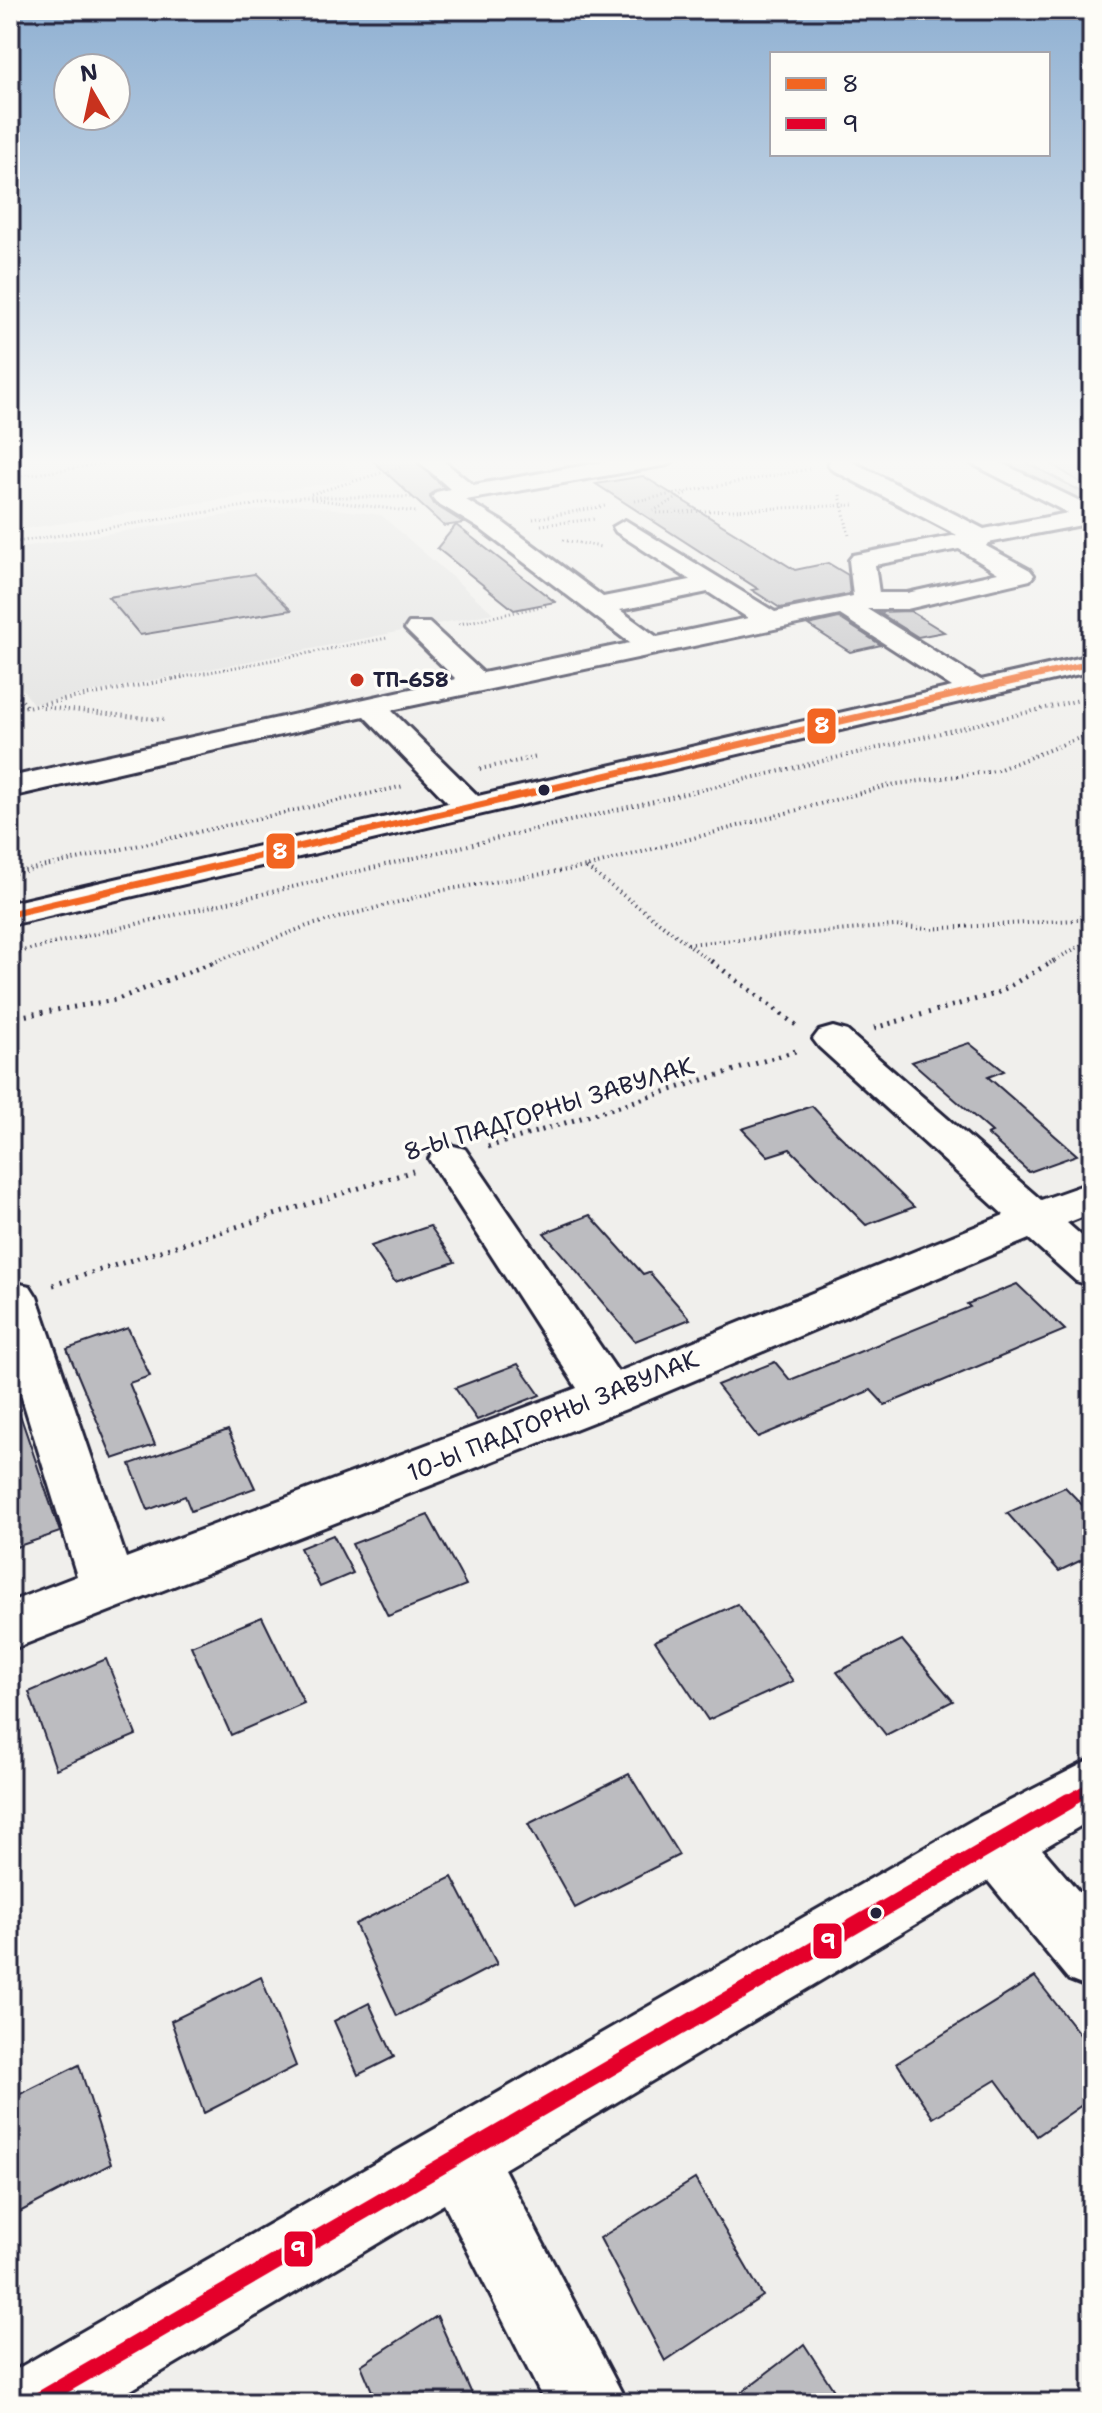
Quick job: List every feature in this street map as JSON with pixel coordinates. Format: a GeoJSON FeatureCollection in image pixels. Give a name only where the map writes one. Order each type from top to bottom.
{"type":"FeatureCollection","features":[{"type":"Feature","properties":{"kind":"street"},"geometry":{"type":"LineString","coordinates":[[552,571],[651,646]]}},
{"type":"Feature","properties":{"kind":"street"},"geometry":{"type":"LineString","coordinates":[[694,571],[770,621]]}},
{"type":"Feature","properties":{"kind":"street"},"geometry":{"type":"LineString","coordinates":[[855,603],[860,571]]}},
{"type":"Feature","properties":{"kind":"street"},"geometry":{"type":"LineString","coordinates":[[10,787],[476,682],[855,603],[907,601],[1021,575],[1013,571]]}},
{"type":"Feature","properties":{"kind":"street"},"geometry":{"type":"LineString","coordinates":[[593,601],[712,584]]}},
{"type":"Feature","properties":{"kind":"street"},"geometry":{"type":"LineString","coordinates":[[855,603],[975,689]]}},
{"type":"Feature","properties":{"kind":"street"},"geometry":{"type":"LineString","coordinates":[[420,630],[476,682]]}},
{"type":"Feature","properties":{"kind":"street"},"geometry":{"type":"LineString","coordinates":[[10,914],[469,805],[1092,663]]}},
{"type":"Feature","properties":{"kind":"street"},"geometry":{"type":"LineString","coordinates":[[370,706],[469,805]]}},
{"type":"Feature","properties":{"kind":"street"},"geometry":{"type":"LineString","coordinates":[[827,1041],[1092,1270]]}},
{"type":"Feature","properties":{"kind":"street"},"geometry":{"type":"LineString","coordinates":[[450,1159],[608,1396]]}},
{"type":"Feature","properties":{"kind":"street","name":"10-Ы ПАДГОРНЫ ЗАВУЛАК"},"geometry":{"type":"LineString","coordinates":[[10,1626],[608,1396],[1092,1196]]}},
{"type":"Feature","properties":{"kind":"street"},"geometry":{"type":"LineString","coordinates":[[14,1297],[109,1590]]}},
{"type":"Feature","properties":{"kind":"street"},"geometry":{"type":"LineString","coordinates":[[34,2403],[1092,1787]]}},
{"type":"Feature","properties":{"kind":"street"},"geometry":{"type":"LineString","coordinates":[[995,1841],[1092,1957]]}},
{"type":"Feature","properties":{"kind":"street"},"geometry":{"type":"LineString","coordinates":[[457,2155],[587,2403]]}},
{"type":"Feature","properties":{"kind":"path"},"geometry":{"type":"LineString","coordinates":[[27,707],[420,630],[593,601]]}},
{"type":"Feature","properties":{"kind":"path"},"geometry":{"type":"LineString","coordinates":[[10,685],[27,707]]}},
{"type":"Feature","properties":{"kind":"path"},"geometry":{"type":"LineString","coordinates":[[10,954],[1092,697]]}},
{"type":"Feature","properties":{"kind":"path"},"geometry":{"type":"LineString","coordinates":[[10,704],[58,706],[166,720]]}},
{"type":"Feature","properties":{"kind":"path"},"geometry":{"type":"LineString","coordinates":[[10,1018],[115,1000],[307,926],[414,898],[586,867],[890,785],[995,771],[1092,733]]}},
{"type":"Feature","properties":{"kind":"path"},"geometry":{"type":"LineString","coordinates":[[586,867],[688,944],[827,1041]]}},
{"type":"Feature","properties":{"kind":"path"},"geometry":{"type":"LineString","coordinates":[[688,944],[894,926],[927,929],[1092,919]]}},
{"type":"Feature","properties":{"kind":"path","name":"8-Ы ПАДГОРНЫ ЗАВУЛАК"},"geometry":{"type":"LineString","coordinates":[[14,1297],[827,1041],[995,994],[1092,939]]}},
{"type":"Feature","properties":{"kind":"shaded area"},"geometry":{"type":"Polygon","coordinates":[[[10,571],[445,571],[493,613],[33,704],[10,671],[10,571]]]}},
{"type":"Feature","properties":{"kind":"building"},"geometry":{"type":"Polygon","coordinates":[[[465,571],[515,571],[555,602],[514,610],[465,571]]]}},
{"type":"Feature","properties":{"kind":"building"},"geometry":{"type":"Polygon","coordinates":[[[730,571],[841,571],[848,575],[850,594],[780,608],[752,590],[758,589],[730,571]]]}},
{"type":"Feature","properties":{"kind":"building"},"geometry":{"type":"Polygon","coordinates":[[[254,574],[291,610],[140,635],[108,597],[254,574]]]}},
{"type":"Feature","properties":{"kind":"building"},"geometry":{"type":"Polygon","coordinates":[[[910,611],[944,632],[918,637],[878,612],[910,611]]]}},
{"type":"Feature","properties":{"kind":"building"},"geometry":{"type":"Polygon","coordinates":[[[839,618],[881,645],[850,652],[808,625],[839,618]]]}},
{"type":"Feature","properties":{"kind":"building"},"geometry":{"type":"Polygon","coordinates":[[[969,1043],[1004,1071],[988,1077],[1077,1155],[1029,1172],[987,1134],[992,1132],[912,1062],[969,1043]]]}},
{"type":"Feature","properties":{"kind":"building"},"geometry":{"type":"Polygon","coordinates":[[[812,1106],[914,1207],[866,1225],[790,1149],[768,1156],[742,1129],[812,1106]]]}},
{"type":"Feature","properties":{"kind":"building"},"geometry":{"type":"Polygon","coordinates":[[[590,1215],[643,1274],[649,1272],[690,1319],[635,1341],[544,1233],[590,1215]]]}},
{"type":"Feature","properties":{"kind":"building"},"geometry":{"type":"Polygon","coordinates":[[[430,1226],[455,1262],[395,1282],[371,1246],[430,1226]]]}},
{"type":"Feature","properties":{"kind":"building"},"geometry":{"type":"Polygon","coordinates":[[[1017,1284],[1065,1330],[885,1405],[871,1390],[758,1437],[717,1385],[775,1362],[790,1380],[970,1307],[967,1304],[1017,1284]]]}},
{"type":"Feature","properties":{"kind":"building"},"geometry":{"type":"Polygon","coordinates":[[[128,1328],[150,1376],[129,1383],[155,1445],[113,1459],[67,1349],[128,1328]]]}},
{"type":"Feature","properties":{"kind":"building"},"geometry":{"type":"Polygon","coordinates":[[[518,1364],[540,1395],[477,1420],[455,1388],[518,1364]]]}},
{"type":"Feature","properties":{"kind":"building"},"geometry":{"type":"Polygon","coordinates":[[[17,1406],[60,1532],[10,1549],[10,1407],[17,1406]]]}},
{"type":"Feature","properties":{"kind":"building"},"geometry":{"type":"Polygon","coordinates":[[[228,1430],[255,1488],[191,1511],[185,1496],[148,1510],[130,1464],[228,1430]]]}},
{"type":"Feature","properties":{"kind":"building"},"geometry":{"type":"Polygon","coordinates":[[[1065,1487],[1092,1515],[1092,1555],[1059,1571],[1007,1513],[1065,1487]]]}},
{"type":"Feature","properties":{"kind":"building"},"geometry":{"type":"Polygon","coordinates":[[[428,1515],[466,1585],[388,1616],[352,1544],[428,1515]]]}},
{"type":"Feature","properties":{"kind":"building"},"geometry":{"type":"Polygon","coordinates":[[[333,1535],[353,1573],[320,1587],[300,1548],[333,1535]]]}},
{"type":"Feature","properties":{"kind":"building"},"geometry":{"type":"Polygon","coordinates":[[[737,1604],[793,1681],[708,1720],[655,1641],[737,1604]]]}},
{"type":"Feature","properties":{"kind":"building"},"geometry":{"type":"Polygon","coordinates":[[[262,1617],[304,1703],[231,1735],[191,1646],[262,1617]]]}},
{"type":"Feature","properties":{"kind":"building"},"geometry":{"type":"Polygon","coordinates":[[[902,1640],[953,1701],[886,1735],[837,1672],[902,1640]]]}},
{"type":"Feature","properties":{"kind":"building"},"geometry":{"type":"Polygon","coordinates":[[[106,1659],[136,1735],[56,1769],[29,1692],[106,1659]]]}},
{"type":"Feature","properties":{"kind":"building"},"geometry":{"type":"Polygon","coordinates":[[[629,1774],[679,1855],[575,1908],[528,1824],[629,1774]]]}},
{"type":"Feature","properties":{"kind":"building"},"geometry":{"type":"Polygon","coordinates":[[[452,1877],[497,1964],[397,2016],[355,1924],[452,1877]]]}},
{"type":"Feature","properties":{"kind":"building"},"geometry":{"type":"Polygon","coordinates":[[[261,1977],[296,2066],[204,2113],[171,2021],[261,1977]]]}},
{"type":"Feature","properties":{"kind":"building"},"geometry":{"type":"Polygon","coordinates":[[[1035,1977],[1092,2050],[1092,2098],[1037,2136],[996,2080],[933,2118],[897,2063],[1035,1977]]]}},
{"type":"Feature","properties":{"kind":"building"},"geometry":{"type":"Polygon","coordinates":[[[369,2003],[394,2057],[358,2075],[334,2021],[369,2003]]]}},
{"type":"Feature","properties":{"kind":"building"},"geometry":{"type":"Polygon","coordinates":[[[79,2065],[111,2164],[10,2217],[10,2099],[79,2065]]]}},
{"type":"Feature","properties":{"kind":"building"},"geometry":{"type":"Polygon","coordinates":[[[695,2179],[763,2296],[665,2361],[600,2238],[695,2179]]]}},
{"type":"Feature","properties":{"kind":"building"},"geometry":{"type":"Polygon","coordinates":[[[437,2316],[476,2403],[377,2403],[361,2365],[437,2316]]]}},
{"type":"Feature","properties":{"kind":"building"},"geometry":{"type":"Polygon","coordinates":[[[804,2344],[842,2403],[727,2403],[793,2353],[804,2344]]]}},
{"type":"Feature","properties":{"kind":"transit line","name":"8"},"geometry":{"type":"LineString","coordinates":[[10,914],[1092,663]]}},
{"type":"Feature","properties":{"kind":"transit line","name":"9"},"geometry":{"type":"LineString","coordinates":[[34,2403],[1092,1787]]}},
{"type":"Feature","properties":{"kind":"place","name":"ТП-658"},"geometry":{"type":"Point","coordinates":[357,680]}}]}
